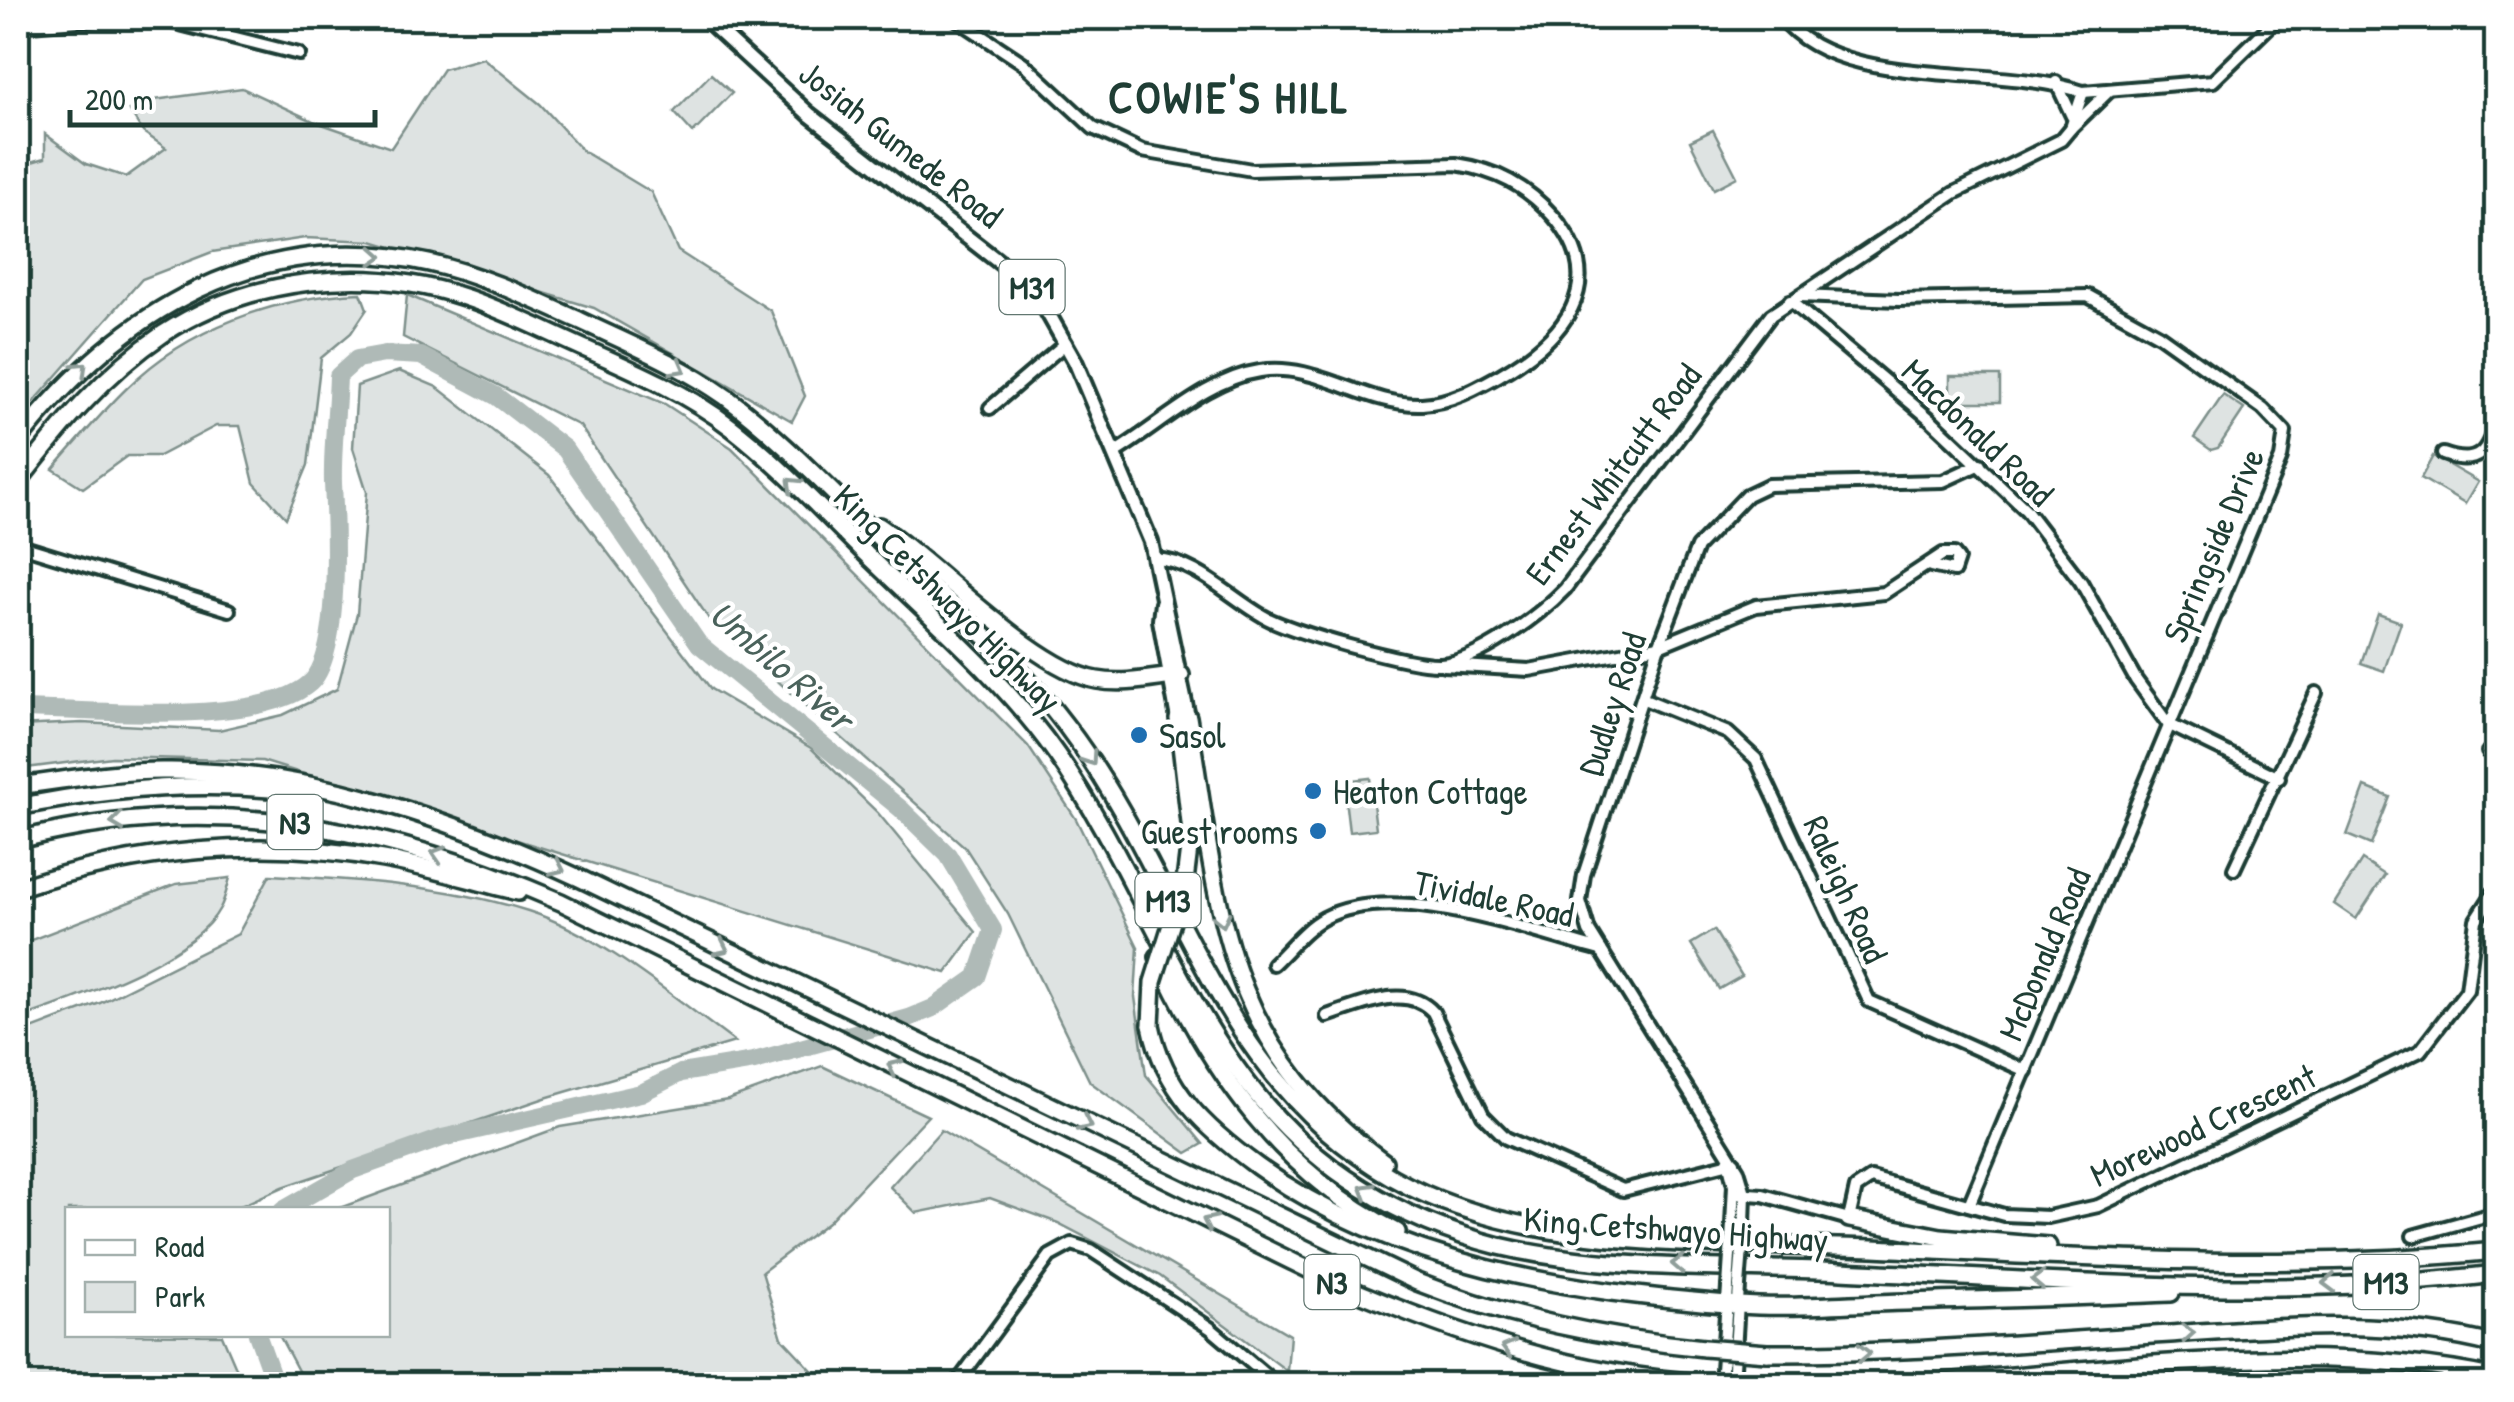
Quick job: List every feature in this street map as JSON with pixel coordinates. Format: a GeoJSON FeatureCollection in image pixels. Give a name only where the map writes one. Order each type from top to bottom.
{"type":"FeatureCollection","features":[{"type":"Feature","properties":{"kind":"highway","name":"King Cetshwayo Highway"},"geometry":{"type":"LineString","coordinates":[[18,441],[102,348],[194,290],[241,272],[306,258],[384,257],[432,264],[512,290],[662,359],[733,402],[1005,657],[1065,724],[1118,802],[1232,1022],[1284,1092],[1324,1132],[1395,1179],[1468,1212],[1538,1229],[1616,1237],[2078,1258],[2415,1257],[2496,1250]]}},
{"type":"Feature","properties":{"kind":"highway","name":"King Cetshwayo Highway"},"geometry":{"type":"LineString","coordinates":[[18,482],[70,416],[107,378],[164,333],[225,303],[300,284],[361,279],[432,288],[468,298],[664,384],[738,432],[1000,685],[1059,758],[1100,825],[1190,997],[1250,1090],[1305,1148],[1340,1174],[1436,1225],[1496,1245],[1588,1259],[2036,1280],[2275,1284],[2496,1274]]}},
{"type":"Feature","properties":{"kind":"highway"},"geometry":{"type":"LineString","coordinates":[[842,502],[884,530],[1053,663],[1094,680],[1175,676]]}},
{"type":"Feature","properties":{"kind":"highway"},"geometry":{"type":"LineString","coordinates":[[1183,718],[1222,923],[1250,1008],[1281,1060],[1330,1118],[1385,1163],[1436,1192],[1538,1229]]}},
{"type":"Feature","properties":{"kind":"highway"},"geometry":{"type":"LineString","coordinates":[[1183,718],[1191,832],[1184,882],[1154,982],[1151,1025],[1157,1053],[1177,1094],[1232,1148],[1274,1178],[1368,1230],[1441,1259],[1571,1287],[1733,1295],[2080,1297],[2275,1284]]}},
{"type":"Feature","properties":{"kind":"highway"},"geometry":{"type":"LineString","coordinates":[[18,786],[160,771],[240,773],[316,784],[402,809]]}},
{"type":"Feature","properties":{"kind":"highway","name":"N3"},"geometry":{"type":"LineString","coordinates":[[18,807],[110,790],[214,785],[302,792],[402,809],[515,848],[1346,1250],[1457,1298],[1572,1330],[1766,1353],[1873,1353],[2301,1326],[2396,1329],[2496,1344]]}},
{"type":"Feature","properties":{"kind":"highway","name":"N3"},"geometry":{"type":"LineString","coordinates":[[18,840],[134,820],[202,816],[271,819],[344,830],[436,852],[561,902],[1321,1276],[1446,1328],[1555,1362],[1723,1384]]}},
{"type":"Feature","properties":{"kind":"highway"},"geometry":{"type":"LineString","coordinates":[[1100,825],[1194,1029],[1265,1132],[1296,1164],[1352,1207],[1401,1234],[1474,1265]]}},
{"type":"Feature","properties":{"kind":"highway"},"geometry":{"type":"LineString","coordinates":[[18,888],[140,857],[284,848],[384,859],[561,902]]}},
{"type":"Feature","properties":{"kind":"highway"},"geometry":{"type":"LineString","coordinates":[[1849,1219],[1941,1237],[2040,1246],[2415,1257]]}},
{"type":"Feature","properties":{"kind":"highway"},"geometry":{"type":"LineString","coordinates":[[1915,1384],[2336,1358],[2496,1378]]}},
{"type":"Feature","properties":{"kind":"main road","name":"Josiah Gumede Road"},"geometry":{"type":"LineString","coordinates":[[705,18],[809,114],[1035,290],[1066,343],[1155,559],[1162,600],[1160,620],[1183,718]]}},
{"type":"Feature","properties":{"kind":"street"},"geometry":{"type":"LineString","coordinates":[[18,26],[114,18]]}},
{"type":"Feature","properties":{"kind":"street"},"geometry":{"type":"LineString","coordinates":[[156,18],[299,54]]}},
{"type":"Feature","properties":{"kind":"street"},"geometry":{"type":"LineString","coordinates":[[955,18],[1006,49],[1078,116],[1123,145],[1176,160],[1240,170],[1456,164],[1491,171],[1541,203],[1564,230],[1575,257],[1574,303],[1552,340],[1534,356],[1456,398],[1401,404],[1376,399],[1312,374],[1256,372],[1216,386],[1114,453]]}},
{"type":"Feature","properties":{"kind":"street"},"geometry":{"type":"LineString","coordinates":[[1782,18],[1803,42],[1827,53],[1931,73],[2056,82],[2083,92],[2136,84],[2212,80],[2278,18]]}},
{"type":"Feature","properties":{"kind":"street"},"geometry":{"type":"LineString","coordinates":[[2056,82],[2070,104],[2072,125]]}},
{"type":"Feature","properties":{"kind":"street","name":"Ernest Whitcutt Road"},"geometry":{"type":"LineString","coordinates":[[1442,664],[1504,638],[1553,602],[1761,325],[1954,193],[2051,146],[2110,90]]}},
{"type":"Feature","properties":{"kind":"street"},"geometry":{"type":"LineString","coordinates":[[2072,125],[2083,92]]}},
{"type":"Feature","properties":{"kind":"street","name":"Springside Drive"},"geometry":{"type":"LineString","coordinates":[[1795,299],[2088,296],[2140,322],[2279,422],[2285,432],[2281,458],[2168,724]]}},
{"type":"Feature","properties":{"kind":"street","name":"Macdonald Road"},"geometry":{"type":"LineString","coordinates":[[1795,299],[2026,510],[2068,564],[2136,680],[2168,724]]}},
{"type":"Feature","properties":{"kind":"street"},"geometry":{"type":"LineString","coordinates":[[990,408],[1066,343]]}},
{"type":"Feature","properties":{"kind":"street"},"geometry":{"type":"LineString","coordinates":[[2443,454],[2468,460],[2479,457],[2489,447],[2496,419]]}},
{"type":"Feature","properties":{"kind":"street","name":"Dudley Road"},"geometry":{"type":"LineString","coordinates":[[1723,1384],[1740,1193],[1729,1159],[1584,919],[1580,890],[1659,646],[1697,547],[1711,528],[1757,489],[1788,482],[1943,481],[1980,464]]}},
{"type":"Feature","properties":{"kind":"street"},"geometry":{"type":"LineString","coordinates":[[18,544],[229,610]]}},
{"type":"Feature","properties":{"kind":"street"},"geometry":{"type":"LineString","coordinates":[[1155,559],[1182,564],[1264,617],[1289,628],[1442,664],[1529,670],[1659,646],[1756,606],[1884,593],[1931,566]]}},
{"type":"Feature","properties":{"kind":"street"},"geometry":{"type":"LineString","coordinates":[[2234,869],[2316,692]]}},
{"type":"Feature","properties":{"kind":"street","name":"Raleigh Road"},"geometry":{"type":"LineString","coordinates":[[1644,700],[1728,733],[1756,759],[1869,1001],[2026,1071]]}},
{"type":"Feature","properties":{"kind":"street"},"geometry":{"type":"LineString","coordinates":[[2168,724],[2279,778]]}},
{"type":"Feature","properties":{"kind":"street","name":"McDonald Road"},"geometry":{"type":"LineString","coordinates":[[1970,1205],[2168,724]]}},
{"type":"Feature","properties":{"kind":"street","name":"Morewood Crescent"},"geometry":{"type":"LineString","coordinates":[[1849,1219],[1856,1188],[1871,1178],[2032,1217],[2098,1206],[2409,1058],[2428,1042],[2468,990],[2476,920],[2496,889]]}},
{"type":"Feature","properties":{"kind":"street","name":"Tividale Road"},"geometry":{"type":"LineString","coordinates":[[1273,964],[1325,918],[1394,905],[1434,906],[1602,950]]}},
{"type":"Feature","properties":{"kind":"street"},"geometry":{"type":"LineString","coordinates":[[1327,1016],[1387,999],[1420,1001],[1433,1012],[1490,1125],[1506,1138],[1599,1183],[1631,1190],[1729,1159]]}},
{"type":"Feature","properties":{"kind":"street"},"geometry":{"type":"LineString","coordinates":[[1740,1193],[1849,1219]]}},
{"type":"Feature","properties":{"kind":"street"},"geometry":{"type":"LineString","coordinates":[[2413,1236],[2496,1212]]}},
{"type":"Feature","properties":{"kind":"street"},"geometry":{"type":"LineString","coordinates":[[956,1384],[1050,1256],[1066,1244],[1085,1246],[1202,1322],[1276,1384]]}},
{"type":"Feature","properties":{"kind":"street","name":"Dudley Road"},"geometry":{"type":"LineString","coordinates":[[1733,1295],[1733,1384]]}},
{"type":"Feature","properties":{"kind":"green space"},"geometry":{"type":"Polygon","coordinates":[[[483,58],[540,104],[583,151],[651,192],[678,251],[771,311],[805,396],[792,421],[594,308],[372,241],[305,238],[212,252],[142,279],[18,420],[18,166],[45,158],[45,134],[86,164],[126,177],[166,148],[143,132],[129,110],[147,101],[242,88],[313,121],[391,148],[443,69],[483,58]]]}},
{"type":"Feature","properties":{"kind":"green space"},"geometry":{"type":"Polygon","coordinates":[[[711,74],[732,93],[693,133],[674,112],[711,74]]]}},
{"type":"Feature","properties":{"kind":"green space"},"geometry":{"type":"Polygon","coordinates":[[[1713,130],[1737,177],[1714,189],[1690,141],[1713,130]]]}},
{"type":"Feature","properties":{"kind":"green space"},"geometry":{"type":"Polygon","coordinates":[[[361,293],[367,309],[351,333],[321,358],[308,465],[286,518],[254,483],[240,426],[216,426],[159,456],[127,456],[83,488],[53,469],[127,388],[177,348],[235,319],[266,309],[330,295],[361,293]]]}},
{"type":"Feature","properties":{"kind":"green space"},"geometry":{"type":"Polygon","coordinates":[[[407,295],[665,404],[732,448],[1028,746],[1076,819],[1138,947],[1135,997],[1146,1075],[1203,1144],[1187,1153],[1090,1082],[1008,914],[965,847],[711,622],[580,426],[403,337],[407,295]]]}},
{"type":"Feature","properties":{"kind":"green space"},"geometry":{"type":"Polygon","coordinates":[[[399,371],[437,387],[549,475],[711,689],[811,748],[878,813],[976,932],[946,973],[262,761],[112,757],[18,769],[18,726],[82,723],[219,730],[283,715],[337,689],[357,614],[367,492],[353,448],[357,386],[399,371]]]}},
{"type":"Feature","properties":{"kind":"green space"},"geometry":{"type":"Polygon","coordinates":[[[1950,376],[2000,376],[2000,402],[1950,402],[1950,376]]]}},
{"type":"Feature","properties":{"kind":"green space"},"geometry":{"type":"Polygon","coordinates":[[[2223,395],[2244,409],[2218,448],[2211,450],[2194,438],[2223,395]]]}},
{"type":"Feature","properties":{"kind":"green space"},"geometry":{"type":"Polygon","coordinates":[[[2433,456],[2478,482],[2465,504],[2421,478],[2433,456]]]}},
{"type":"Feature","properties":{"kind":"green space"},"geometry":{"type":"Polygon","coordinates":[[[2378,614],[2401,622],[2384,671],[2361,663],[2378,614]]]}},
{"type":"Feature","properties":{"kind":"green space"},"geometry":{"type":"Polygon","coordinates":[[[1370,778],[1376,829],[1349,832],[1343,781],[1370,778]]]}},
{"type":"Feature","properties":{"kind":"green space"},"geometry":{"type":"Polygon","coordinates":[[[2365,787],[2390,797],[2371,845],[2347,835],[2365,787]]]}},
{"type":"Feature","properties":{"kind":"green space"},"geometry":{"type":"Polygon","coordinates":[[[2362,860],[2385,875],[2356,919],[2334,904],[2362,860]]]}},
{"type":"Feature","properties":{"kind":"green space"},"geometry":{"type":"Polygon","coordinates":[[[270,875],[368,882],[465,895],[528,911],[582,935],[662,987],[735,1042],[545,1098],[283,1187],[238,1207],[65,1207],[65,1337],[223,1337],[243,1384],[18,1384],[18,1034],[100,1003],[238,934],[270,875]]]}},
{"type":"Feature","properties":{"kind":"green space"},"geometry":{"type":"Polygon","coordinates":[[[230,878],[220,908],[184,945],[129,976],[18,1019],[18,945],[176,884],[230,878]]]}},
{"type":"Feature","properties":{"kind":"green space"},"geometry":{"type":"Polygon","coordinates":[[[1714,930],[1742,976],[1719,989],[1691,944],[1714,930]]]}},
{"type":"Feature","properties":{"kind":"green space"},"geometry":{"type":"Polygon","coordinates":[[[822,1066],[928,1116],[828,1222],[762,1272],[782,1338],[825,1384],[305,1384],[280,1337],[390,1337],[390,1207],[342,1207],[560,1127],[728,1100],[822,1066]]]}},
{"type":"Feature","properties":{"kind":"green space"},"geometry":{"type":"Polygon","coordinates":[[[941,1130],[1290,1335],[1287,1371],[1160,1276],[1058,1223],[990,1198],[916,1213],[890,1187],[941,1130]]]}},
{"type":"Feature","properties":{"kind":"waterway","name":"Umbilo River"},"geometry":{"type":"LineString","coordinates":[[18,709],[213,711],[286,697],[310,683],[320,668],[332,618],[333,456],[338,376],[357,359],[385,354],[421,356],[496,396],[565,449],[699,644],[901,809],[948,855],[993,930],[977,977],[933,1008],[909,1018],[754,1061],[681,1073],[641,1093],[442,1138],[353,1170],[288,1207]]}},
{"type":"Feature","properties":{"kind":"waterway","name":"Umbilo River"},"geometry":{"type":"LineString","coordinates":[[258,1337],[275,1384]]}},
{"type":"Feature","properties":{"kind":"place","name":"Sasol"},"geometry":{"type":"Point","coordinates":[1139,735]}},
{"type":"Feature","properties":{"kind":"place","name":"Heaton Cottage"},"geometry":{"type":"Point","coordinates":[1313,791]}},
{"type":"Feature","properties":{"kind":"place","name":"Guest rooms"},"geometry":{"type":"Point","coordinates":[1318,831]}},
{"type":"Feature","properties":{"kind":"district","name":"COWIE'S HILL"},"geometry":{"type":"Point","coordinates":[1229,96]}}]}
